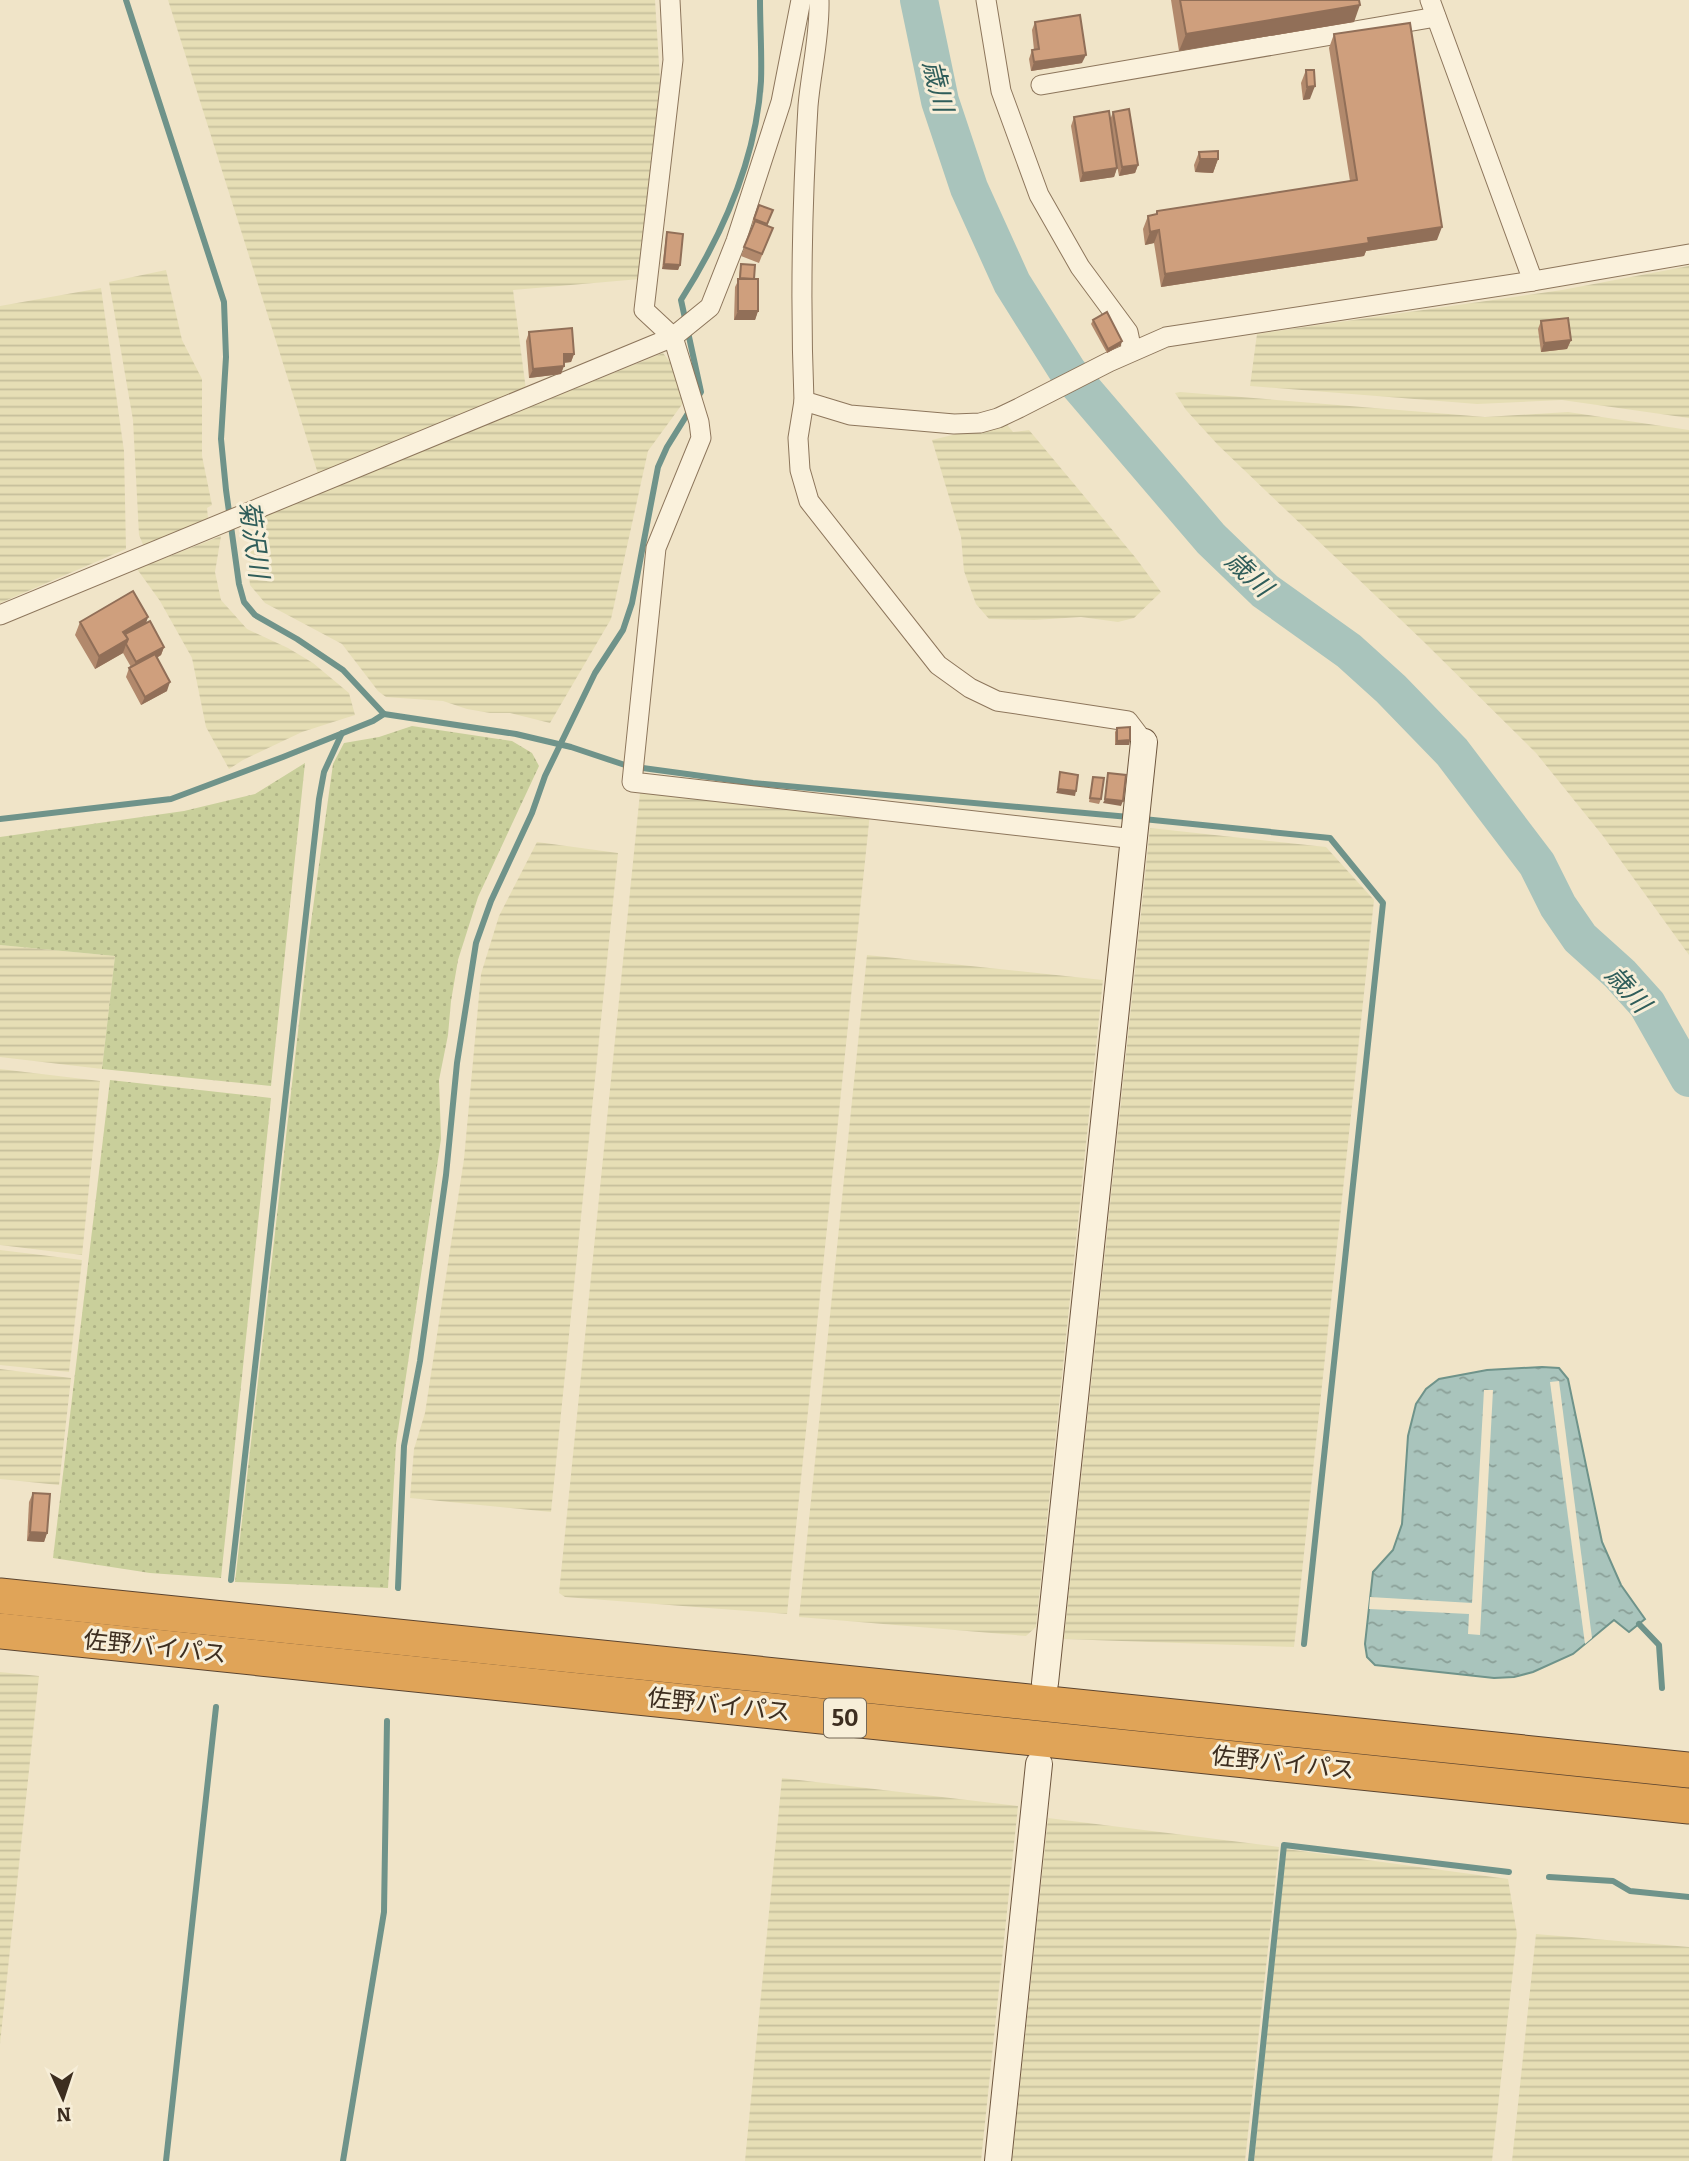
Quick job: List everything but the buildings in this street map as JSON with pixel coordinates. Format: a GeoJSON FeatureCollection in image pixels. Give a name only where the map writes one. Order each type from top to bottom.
{"type":"FeatureCollection","features":[{"type":"Feature","properties":{"kind":"highway","name":"佐野バイパス"},"geometry":{"type":"LineString","coordinates":[[0,1596],[1689,1770]]}},
{"type":"Feature","properties":{"kind":"highway","name":"佐野バイパス"},"geometry":{"type":"LineString","coordinates":[[0,1631],[1689,1806]]}},
{"type":"Feature","properties":{"kind":"street"},"geometry":{"type":"LineString","coordinates":[[670,0],[673,60],[644,310],[675,334],[702,438],[656,548],[632,782],[1135,839]]}},
{"type":"Feature","properties":{"kind":"street"},"geometry":{"type":"LineString","coordinates":[[0,615],[675,334],[696,319],[710,307],[748,203],[781,102],[801,0]]}},
{"type":"Feature","properties":{"kind":"street"},"geometry":{"type":"LineString","coordinates":[[819,0],[808,103],[803,203],[804,401],[798,438],[800,470],[809,501],[937,665],[970,688],[997,701],[1128,722],[1144,742],[1045,1683]]}},
{"type":"Feature","properties":{"kind":"street"},"geometry":{"type":"LineString","coordinates":[[986,0],[1000,91],[1039,195],[1080,267],[1128,332],[1132,351]]}},
{"type":"Feature","properties":{"kind":"street"},"geometry":{"type":"LineString","coordinates":[[1041,85],[1433,9],[1533,281]]}},
{"type":"Feature","properties":{"kind":"street"},"geometry":{"type":"LineString","coordinates":[[804,401],[850,415],[954,424],[980,423],[998,418],[1109,362],[1166,337],[1533,281],[1689,254]]}},
{"type":"Feature","properties":{"kind":"street"},"geometry":{"type":"LineString","coordinates":[[998,2161],[1039,1764]]}},
{"type":"Feature","properties":{"kind":"shaded area"},"geometry":{"type":"Polygon","coordinates":[[[168,0],[655,0],[660,80],[640,279],[513,290],[526,390],[319,477],[168,0]]]}},
{"type":"Feature","properties":{"kind":"shaded area"},"geometry":{"type":"Polygon","coordinates":[[[1689,266],[1689,418],[1562,400],[1477,404],[1250,386],[1257,334],[1562,290],[1689,266]]]}},
{"type":"Feature","properties":{"kind":"shaded area"},"geometry":{"type":"Polygon","coordinates":[[[166,270],[182,340],[202,379],[202,456],[212,505],[207,508],[208,518],[144,547],[139,535],[133,420],[109,282],[166,270]]]}},
{"type":"Feature","properties":{"kind":"shaded area"},"geometry":{"type":"Polygon","coordinates":[[[101,288],[124,451],[126,549],[0,603],[0,306],[101,288]]]}},
{"type":"Feature","properties":{"kind":"shaded area"},"geometry":{"type":"Polygon","coordinates":[[[663,353],[670,362],[686,399],[648,451],[611,619],[550,723],[510,713],[467,709],[443,701],[386,697],[378,691],[342,644],[265,603],[250,585],[248,566],[257,517],[663,353]]]}},
{"type":"Feature","properties":{"kind":"shaded area"},"geometry":{"type":"Polygon","coordinates":[[[1175,393],[1485,417],[1568,412],[1689,430],[1689,955],[1603,836],[1536,753],[1218,445],[1186,410],[1175,393]]]}},
{"type":"Feature","properties":{"kind":"shaded area"},"geometry":{"type":"Polygon","coordinates":[[[1005,422],[1013,432],[1029,430],[1161,592],[1134,618],[1118,622],[1081,617],[989,619],[976,604],[964,571],[961,537],[932,440],[1005,422]]]}},
{"type":"Feature","properties":{"kind":"shaded area"},"geometry":{"type":"Polygon","coordinates":[[[221,536],[215,572],[221,600],[247,629],[313,663],[349,693],[355,715],[302,732],[229,769],[206,727],[192,658],[160,601],[137,569],[221,536]]]}},
{"type":"Feature","properties":{"kind":"shaded area"},"geometry":{"type":"Polygon","coordinates":[[[646,788],[870,813],[787,1614],[565,1597],[559,1593],[640,793],[646,788]]]}},
{"type":"Feature","properties":{"kind":"shaded area"},"geometry":{"type":"Polygon","coordinates":[[[1150,828],[1326,847],[1374,900],[1294,1647],[1064,1639],[1150,828]]]}},
{"type":"Feature","properties":{"kind":"shaded area"},"geometry":{"type":"Polygon","coordinates":[[[537,842],[618,853],[551,1512],[410,1498],[414,1449],[425,1413],[464,1159],[481,974],[499,916],[537,842]]]}},
{"type":"Feature","properties":{"kind":"shaded area"},"geometry":{"type":"Polygon","coordinates":[[[0,945],[115,956],[102,1069],[0,1057],[0,945]]]}},
{"type":"Feature","properties":{"kind":"shaded area"},"geometry":{"type":"Polygon","coordinates":[[[867,955],[1103,980],[1036,1627],[1026,1636],[799,1617],[867,955]]]}},
{"type":"Feature","properties":{"kind":"shaded area"},"geometry":{"type":"Polygon","coordinates":[[[0,1069],[100,1081],[82,1255],[0,1245],[0,1069]]]}},
{"type":"Feature","properties":{"kind":"shaded area"},"geometry":{"type":"Polygon","coordinates":[[[0,1250],[82,1260],[69,1372],[0,1365],[0,1250]]]}},
{"type":"Feature","properties":{"kind":"shaded area"},"geometry":{"type":"Polygon","coordinates":[[[0,1369],[71,1378],[59,1485],[0,1479],[0,1369]]]}},
{"type":"Feature","properties":{"kind":"shaded area"},"geometry":{"type":"Polygon","coordinates":[[[0,1672],[39,1676],[0,2044],[0,1672]]]}},
{"type":"Feature","properties":{"kind":"shaded area"},"geometry":{"type":"Polygon","coordinates":[[[782,1778],[1018,1806],[981,2161],[745,2161],[782,1778]]]}},
{"type":"Feature","properties":{"kind":"shaded area"},"geometry":{"type":"Polygon","coordinates":[[[1048,1818],[1279,1847],[1245,2161],[1012,2161],[1048,1818]]]}},
{"type":"Feature","properties":{"kind":"shaded area"},"geometry":{"type":"Polygon","coordinates":[[[1286,1849],[1508,1879],[1517,1934],[1492,2161],[1254,2161],[1286,1849]]]}},
{"type":"Feature","properties":{"kind":"shaded area"},"geometry":{"type":"Polygon","coordinates":[[[1536,1934],[1689,1947],[1689,2161],[1512,2161],[1536,1934]]]}},
{"type":"Feature","properties":{"kind":"green space"},"geometry":{"type":"Polygon","coordinates":[[[412,726],[512,741],[532,753],[539,766],[478,897],[458,960],[439,1080],[441,1139],[396,1444],[388,1588],[235,1582],[308,944],[333,764],[344,743],[379,737],[412,726]]]}},
{"type":"Feature","properties":{"kind":"green space"},"geometry":{"type":"Polygon","coordinates":[[[305,763],[271,1086],[102,1069],[115,956],[0,945],[0,837],[184,811],[255,794],[305,763]]]}},
{"type":"Feature","properties":{"kind":"green space"},"geometry":{"type":"Polygon","coordinates":[[[110,1080],[271,1098],[221,1578],[150,1573],[53,1558],[110,1080]]]}},
{"type":"Feature","properties":{"kind":"water"},"geometry":{"type":"Polygon","coordinates":[[[1559,1368],[1568,1379],[1602,1542],[1621,1585],[1645,1619],[1629,1632],[1614,1620],[1573,1654],[1533,1672],[1514,1677],[1494,1678],[1375,1665],[1367,1657],[1365,1644],[1373,1572],[1393,1550],[1402,1524],[1408,1436],[1416,1404],[1426,1389],[1439,1379],[1487,1370],[1559,1368]]]}},
{"type":"Feature","properties":{"kind":"pier"},"geometry":{"type":"Polygon","coordinates":[[[1559,1381],[1592,1638],[1585,1644],[1550,1382],[1559,1381]]]}},
{"type":"Feature","properties":{"kind":"pier"},"geometry":{"type":"Polygon","coordinates":[[[1484,1390],[1493,1390],[1480,1635],[1468,1634],[1469,1614],[1369,1609],[1370,1597],[1472,1603],[1484,1390]]]}},
{"type":"Feature","properties":{"kind":"waterway","name":"菊沢川"},"geometry":{"type":"LineString","coordinates":[[0,819],[171,799],[283,757],[373,721],[384,714],[343,670],[255,615],[244,602],[239,584],[221,439],[226,357],[224,302],[126,0]]}},
{"type":"Feature","properties":{"kind":"waterway"},"geometry":{"type":"LineString","coordinates":[[696,400],[701,392],[681,300],[711,249],[745,168],[758,110],[761,81],[760,0]]}},
{"type":"Feature","properties":{"kind":"waterway","name":"歳川"},"geometry":{"type":"LineString","coordinates":[[919,0],[940,101],[969,188],[1012,283],[1068,372],[1211,539],[1265,591],[1349,651],[1391,689],[1452,752],[1537,864],[1558,906],[1580,938],[1620,974],[1647,1004],[1689,1078]]}},
{"type":"Feature","properties":{"kind":"waterway"},"geometry":{"type":"LineString","coordinates":[[398,1588],[404,1446],[420,1361],[446,1175],[457,1063],[476,943],[491,901],[532,813],[545,776],[595,673],[623,630],[632,603],[658,467],[690,410]]}},
{"type":"Feature","properties":{"kind":"waterway"},"geometry":{"type":"LineString","coordinates":[[384,714],[516,734],[571,747],[628,766],[753,783],[1129,817]]}},
{"type":"Feature","properties":{"kind":"waterway"},"geometry":{"type":"LineString","coordinates":[[231,1580],[319,799],[324,772],[342,733]]}},
{"type":"Feature","properties":{"kind":"waterway"},"geometry":{"type":"LineString","coordinates":[[1143,819],[1330,838],[1383,903],[1304,1644]]}},
{"type":"Feature","properties":{"kind":"waterway"},"geometry":{"type":"LineString","coordinates":[[1639,1624],[1659,1645],[1662,1688]]}},
{"type":"Feature","properties":{"kind":"waterway"},"geometry":{"type":"LineString","coordinates":[[166,2161],[216,1707]]}},
{"type":"Feature","properties":{"kind":"waterway"},"geometry":{"type":"LineString","coordinates":[[343,2161],[384,1912],[387,1721]]}},
{"type":"Feature","properties":{"kind":"waterway"},"geometry":{"type":"LineString","coordinates":[[1251,2161],[1284,1845],[1509,1872]]}},
{"type":"Feature","properties":{"kind":"waterway"},"geometry":{"type":"LineString","coordinates":[[1549,1877],[1613,1881],[1630,1891],[1689,1897]]}}]}
